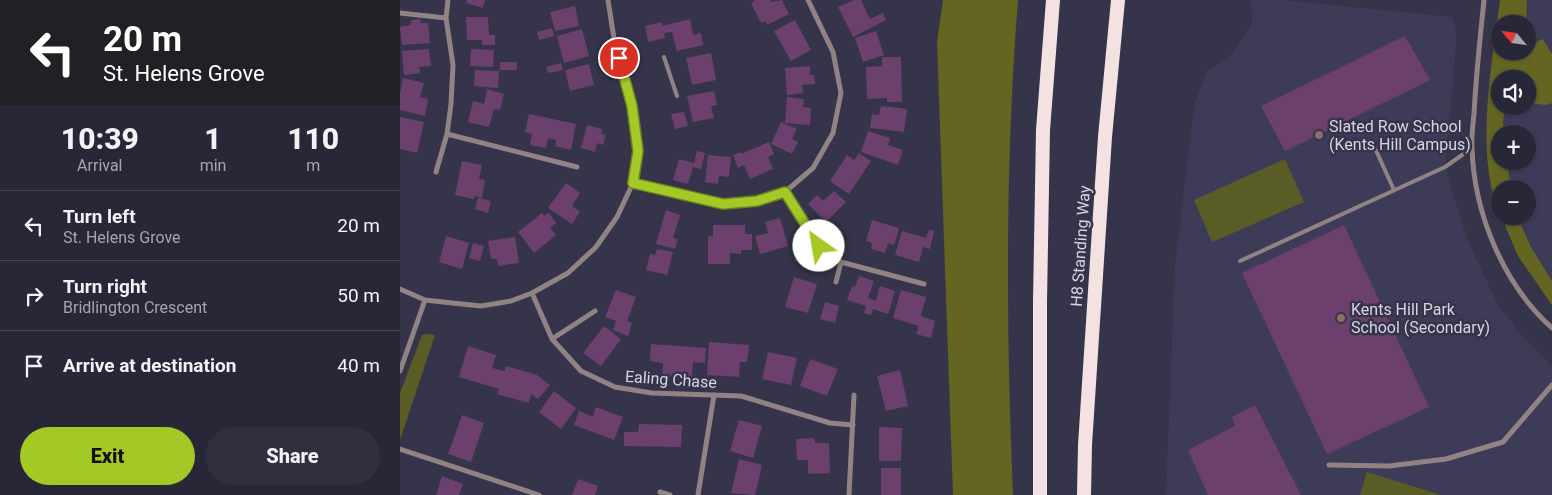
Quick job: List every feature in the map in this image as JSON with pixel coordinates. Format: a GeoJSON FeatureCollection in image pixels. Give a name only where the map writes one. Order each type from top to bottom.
{"type":"FeatureCollection","features":[{"type":"Feature","properties":{"kind":"highway"},"geometry":{"type":"LineString","coordinates":[[1040,495],[1043,139],[1053,0]]}},
{"type":"Feature","properties":{"kind":"highway","name":"H8 Standing Way"},"geometry":{"type":"LineString","coordinates":[[1084,495],[1085,445],[1105,138],[1120,2]]}},
{"type":"Feature","properties":{"kind":"street"},"geometry":{"type":"LineString","coordinates":[[436,172],[447,134],[451,104],[453,65],[446,18],[448,0]]}},
{"type":"Feature","properties":{"kind":"street"},"geometry":{"type":"LineString","coordinates":[[400,289],[425,300],[481,306],[511,300],[532,293],[568,273],[596,247],[617,217],[633,183],[638,151],[632,106],[615,45],[608,0]]}},
{"type":"Feature","properties":{"kind":"street"},"geometry":{"type":"LineString","coordinates":[[633,183],[723,204],[757,201],[785,192],[813,168],[834,133],[841,93],[833,52],[808,0]]}},
{"type":"Feature","properties":{"kind":"street"},"geometry":{"type":"LineString","coordinates":[[1484,0],[1475,86],[1472,148],[1478,198],[1492,239],[1512,279],[1540,318],[1552,328]]}},
{"type":"Feature","properties":{"kind":"street"},"geometry":{"type":"LineString","coordinates":[[400,13],[446,18]]}},
{"type":"Feature","properties":{"kind":"street"},"geometry":{"type":"LineString","coordinates":[[447,134],[577,168]]}},
{"type":"Feature","properties":{"kind":"street"},"geometry":{"type":"LineString","coordinates":[[785,192],[819,246],[841,262],[924,284]]}},
{"type":"Feature","properties":{"kind":"street"},"geometry":{"type":"LineString","coordinates":[[836,282],[841,262]]}},
{"type":"Feature","properties":{"kind":"street","name":"Ealing Chase"},"geometry":{"type":"LineString","coordinates":[[532,293],[552,339],[581,371],[615,387],[652,393],[741,396],[830,423],[853,425]]}},
{"type":"Feature","properties":{"kind":"street"},"geometry":{"type":"LineString","coordinates":[[400,371],[425,300]]}},
{"type":"Feature","properties":{"kind":"street"},"geometry":{"type":"LineString","coordinates":[[552,339],[595,311]]}},
{"type":"Feature","properties":{"kind":"street"},"geometry":{"type":"LineString","coordinates":[[1329,465],[1389,466],[1446,459],[1503,442],[1552,385]]}},
{"type":"Feature","properties":{"kind":"street"},"geometry":{"type":"LineString","coordinates":[[698,495],[714,395]]}},
{"type":"Feature","properties":{"kind":"street"},"geometry":{"type":"LineString","coordinates":[[849,495],[854,396]]}},
{"type":"Feature","properties":{"kind":"street"},"geometry":{"type":"LineString","coordinates":[[400,450],[539,495]]}},
{"type":"Feature","properties":{"kind":"street"},"geometry":{"type":"LineString","coordinates":[[660,492],[670,495]]}},
{"type":"Feature","properties":{"kind":"lane"},"geometry":{"type":"LineString","coordinates":[[664,57],[677,96]]}},
{"type":"Feature","properties":{"kind":"lane"},"geometry":{"type":"LineString","coordinates":[[1374,146],[1394,190]]}},
{"type":"Feature","properties":{"kind":"lane"},"geometry":{"type":"LineString","coordinates":[[1240,260],[1445,167],[1472,148]]}},
{"type":"Feature","properties":{"kind":"shaded area"},"geometry":{"type":"Polygon","coordinates":[[[943,0],[1018,0],[1011,124],[1008,248],[1013,495],[953,495],[937,42],[943,0]]]}},
{"type":"Feature","properties":{"kind":"shaded area","name":"Kents Hill Park School (Secondary)"},"geometry":{"type":"Polygon","coordinates":[[[1251,0],[1283,0],[1452,17],[1456,30],[1456,47],[1445,167],[1467,239],[1498,305],[1518,331],[1552,367],[1552,495],[1166,495],[1175,264],[1195,102],[1208,70],[1229,58],[1252,25],[1251,0]]]}},
{"type":"Feature","properties":{"kind":"shaded area"},"geometry":{"type":"Polygon","coordinates":[[[1500,0],[1527,0],[1526,15],[1498,15],[1500,0]]]}},
{"type":"Feature","properties":{"kind":"shaded area"},"geometry":{"type":"Polygon","coordinates":[[[1503,0],[1552,0],[1552,296],[1516,225],[1536,225],[1536,180],[1501,180],[1501,170],[1536,170],[1536,125],[1497,125],[1496,115],[1536,115],[1536,70],[1497,70],[1498,60],[1536,60],[1536,15],[1501,15],[1503,0]]]}},
{"type":"Feature","properties":{"kind":"shaded area"},"geometry":{"type":"Polygon","coordinates":[[[1543,39],[1552,54],[1552,103],[1546,105],[1536,104],[1536,70],[1491,70],[1493,60],[1536,60],[1536,42],[1543,39]]]}},
{"type":"Feature","properties":{"kind":"shaded area"},"geometry":{"type":"Polygon","coordinates":[[[1491,73],[1491,115],[1504,115],[1503,125],[1491,125],[1491,170],[1508,170],[1510,180],[1491,180],[1491,184],[1486,137],[1491,73]]]}},
{"type":"Feature","properties":{"kind":"shaded area"},"geometry":{"type":"Polygon","coordinates":[[[1285,159],[1304,202],[1212,242],[1194,200],[1285,159]]]}},
{"type":"Feature","properties":{"kind":"shaded area"},"geometry":{"type":"Polygon","coordinates":[[[1505,225],[1521,225],[1531,247],[1552,281],[1552,305],[1518,256],[1505,225]]]}},
{"type":"Feature","properties":{"kind":"shaded area"},"geometry":{"type":"Polygon","coordinates":[[[422,335],[435,335],[400,440],[400,393],[422,335]]]}},
{"type":"Feature","properties":{"kind":"shaded area"},"geometry":{"type":"Polygon","coordinates":[[[1367,472],[1441,495],[1360,495],[1367,472]]]}},
{"type":"Feature","properties":{"kind":"building"},"geometry":{"type":"Polygon","coordinates":[[[467,0],[485,0],[483,8],[466,3],[467,0]]]}},
{"type":"Feature","properties":{"kind":"building"},"geometry":{"type":"Polygon","coordinates":[[[756,0],[771,0],[771,2],[782,0],[789,14],[767,25],[766,21],[761,23],[751,3],[756,0]]]}},
{"type":"Feature","properties":{"kind":"building"},"geometry":{"type":"Polygon","coordinates":[[[854,0],[861,0],[870,19],[883,13],[886,20],[853,37],[838,7],[854,0]]]}},
{"type":"Feature","properties":{"kind":"building"},"geometry":{"type":"Polygon","coordinates":[[[575,6],[579,26],[555,31],[550,12],[575,6]]]}},
{"type":"Feature","properties":{"kind":"building"},"geometry":{"type":"Polygon","coordinates":[[[466,17],[488,17],[489,35],[495,35],[495,45],[482,45],[482,40],[467,40],[466,17]]]}},
{"type":"Feature","properties":{"kind":"building"},"geometry":{"type":"Polygon","coordinates":[[[420,19],[421,23],[428,23],[430,43],[402,45],[400,27],[411,25],[411,20],[420,19]]]}},
{"type":"Feature","properties":{"kind":"building"},"geometry":{"type":"Polygon","coordinates":[[[690,19],[693,35],[701,33],[703,45],[677,51],[672,32],[664,33],[665,38],[648,42],[645,26],[662,22],[662,26],[690,19]]]}},
{"type":"Feature","properties":{"kind":"building"},"geometry":{"type":"Polygon","coordinates":[[[795,20],[811,50],[791,61],[774,31],[795,20]]]}},
{"type":"Feature","properties":{"kind":"building"},"geometry":{"type":"Polygon","coordinates":[[[552,28],[554,36],[539,40],[537,32],[552,28]]]}},
{"type":"Feature","properties":{"kind":"building"},"geometry":{"type":"Polygon","coordinates":[[[582,29],[589,56],[564,63],[557,36],[582,29]]]}},
{"type":"Feature","properties":{"kind":"building"},"geometry":{"type":"Polygon","coordinates":[[[876,31],[884,55],[863,62],[855,38],[876,31]]]}},
{"type":"Feature","properties":{"kind":"building"},"geometry":{"type":"Polygon","coordinates":[[[1405,36],[1430,80],[1285,151],[1261,106],[1405,36]]]}},
{"type":"Feature","properties":{"kind":"building"},"geometry":{"type":"Polygon","coordinates":[[[429,49],[431,66],[419,67],[420,73],[404,75],[402,51],[429,49]]]}},
{"type":"Feature","properties":{"kind":"building"},"geometry":{"type":"Polygon","coordinates":[[[471,49],[494,50],[493,67],[470,66],[471,49]]]}},
{"type":"Feature","properties":{"kind":"building"},"geometry":{"type":"Polygon","coordinates":[[[711,53],[716,80],[692,85],[686,58],[711,53]]]}},
{"type":"Feature","properties":{"kind":"building"},"geometry":{"type":"Polygon","coordinates":[[[882,57],[901,57],[902,102],[887,102],[887,98],[867,99],[866,67],[882,66],[882,57]]]}},
{"type":"Feature","properties":{"kind":"building"},"geometry":{"type":"Polygon","coordinates":[[[500,62],[517,62],[517,70],[500,70],[500,62]]]}},
{"type":"Feature","properties":{"kind":"building"},"geometry":{"type":"Polygon","coordinates":[[[561,63],[563,70],[548,73],[546,67],[561,63]]]}},
{"type":"Feature","properties":{"kind":"building"},"geometry":{"type":"Polygon","coordinates":[[[589,64],[594,85],[570,91],[565,70],[589,64]]]}},
{"type":"Feature","properties":{"kind":"building"},"geometry":{"type":"Polygon","coordinates":[[[810,66],[810,75],[814,75],[815,84],[802,85],[803,93],[787,95],[785,68],[810,66]]]}},
{"type":"Feature","properties":{"kind":"building"},"geometry":{"type":"Polygon","coordinates":[[[475,70],[499,71],[498,88],[474,86],[475,70]]]}},
{"type":"Feature","properties":{"kind":"building"},"geometry":{"type":"Polygon","coordinates":[[[403,78],[424,83],[420,97],[428,99],[425,116],[400,110],[400,93],[403,78]]]}},
{"type":"Feature","properties":{"kind":"building"},"geometry":{"type":"Polygon","coordinates":[[[487,89],[504,94],[500,110],[494,109],[489,127],[468,122],[473,101],[484,104],[487,89]]]}},
{"type":"Feature","properties":{"kind":"building"},"geometry":{"type":"Polygon","coordinates":[[[714,91],[717,105],[711,106],[714,118],[693,122],[687,96],[714,91]]]}},
{"type":"Feature","properties":{"kind":"building"},"geometry":{"type":"Polygon","coordinates":[[[787,97],[804,99],[803,107],[811,108],[810,125],[785,123],[787,97]]]}},
{"type":"Feature","properties":{"kind":"building"},"geometry":{"type":"Polygon","coordinates":[[[881,106],[907,109],[904,132],[870,128],[872,114],[879,115],[881,106]]]}},
{"type":"Feature","properties":{"kind":"building"},"geometry":{"type":"Polygon","coordinates":[[[684,112],[688,126],[675,129],[671,114],[684,112]]]}},
{"type":"Feature","properties":{"kind":"building"},"geometry":{"type":"Polygon","coordinates":[[[529,114],[576,124],[571,150],[555,146],[556,140],[548,138],[546,148],[530,145],[532,134],[525,132],[529,114]]]}},
{"type":"Feature","properties":{"kind":"building"},"geometry":{"type":"Polygon","coordinates":[[[400,117],[424,122],[417,153],[400,149],[400,117]]]}},
{"type":"Feature","properties":{"kind":"building"},"geometry":{"type":"Polygon","coordinates":[[[781,122],[797,129],[792,139],[798,142],[792,154],[771,144],[781,122]]]}},
{"type":"Feature","properties":{"kind":"building"},"geometry":{"type":"Polygon","coordinates":[[[587,125],[602,129],[601,134],[606,135],[603,145],[597,143],[595,152],[581,148],[587,125]]]}},
{"type":"Feature","properties":{"kind":"building"},"geometry":{"type":"Polygon","coordinates":[[[868,131],[890,138],[888,145],[903,150],[898,165],[861,152],[868,131]]]}},
{"type":"Feature","properties":{"kind":"building"},"geometry":{"type":"Polygon","coordinates":[[[769,142],[774,154],[768,157],[773,169],[750,179],[744,165],[738,168],[733,155],[741,152],[741,154],[769,142]]]}},
{"type":"Feature","properties":{"kind":"building"},"geometry":{"type":"Polygon","coordinates":[[[697,151],[705,153],[701,169],[693,167],[688,184],[673,180],[679,159],[694,163],[697,151]]]}},
{"type":"Feature","properties":{"kind":"building"},"geometry":{"type":"Polygon","coordinates":[[[859,153],[871,161],[849,194],[830,181],[847,155],[854,160],[859,153]]]}},
{"type":"Feature","properties":{"kind":"building"},"geometry":{"type":"Polygon","coordinates":[[[708,155],[731,157],[729,177],[719,176],[718,184],[705,182],[708,155]]]}},
{"type":"Feature","properties":{"kind":"building"},"geometry":{"type":"Polygon","coordinates":[[[462,161],[482,165],[479,179],[485,180],[482,198],[474,196],[474,199],[455,195],[462,161]]]}},
{"type":"Feature","properties":{"kind":"building"},"geometry":{"type":"Polygon","coordinates":[[[566,183],[580,193],[572,206],[580,212],[572,224],[548,208],[566,183]]]}},
{"type":"Feature","properties":{"kind":"building"},"geometry":{"type":"Polygon","coordinates":[[[834,191],[846,202],[826,222],[808,204],[817,195],[823,201],[834,191]]]}},
{"type":"Feature","properties":{"kind":"building"},"geometry":{"type":"Polygon","coordinates":[[[478,198],[491,201],[488,213],[475,209],[478,198]]]}},
{"type":"Feature","properties":{"kind":"building"},"geometry":{"type":"Polygon","coordinates":[[[666,210],[680,215],[673,238],[678,239],[675,249],[656,244],[666,210]]]}},
{"type":"Feature","properties":{"kind":"building"},"geometry":{"type":"Polygon","coordinates":[[[542,213],[544,216],[549,213],[556,223],[550,228],[556,235],[534,253],[518,232],[542,213]]]}},
{"type":"Feature","properties":{"kind":"building"},"geometry":{"type":"Polygon","coordinates":[[[780,218],[788,246],[760,254],[755,236],[768,233],[765,222],[780,218]]]}},
{"type":"Feature","properties":{"kind":"building"},"geometry":{"type":"Polygon","coordinates":[[[872,220],[899,228],[894,245],[888,243],[885,253],[871,249],[872,243],[866,241],[872,220]]]}},
{"type":"Feature","properties":{"kind":"building"},"geometry":{"type":"Polygon","coordinates":[[[713,225],[745,225],[745,234],[752,234],[752,250],[741,250],[741,254],[730,253],[730,264],[708,264],[708,236],[713,236],[713,225]]]}},
{"type":"Feature","properties":{"kind":"building"},"geometry":{"type":"Polygon","coordinates":[[[1344,225],[1429,407],[1327,454],[1242,273],[1344,225]]]}},
{"type":"Feature","properties":{"kind":"building"},"geometry":{"type":"Polygon","coordinates":[[[929,230],[934,231],[930,249],[923,247],[919,262],[895,255],[902,231],[926,238],[929,230]]]}},
{"type":"Feature","properties":{"kind":"building"},"geometry":{"type":"Polygon","coordinates":[[[446,236],[469,243],[462,269],[439,262],[446,236]]]}},
{"type":"Feature","properties":{"kind":"building"},"geometry":{"type":"Polygon","coordinates":[[[515,237],[519,263],[498,266],[497,259],[491,259],[488,241],[515,237]]]}},
{"type":"Feature","properties":{"kind":"building"},"geometry":{"type":"Polygon","coordinates":[[[473,243],[484,246],[480,261],[469,258],[473,243]]]}},
{"type":"Feature","properties":{"kind":"building"},"geometry":{"type":"Polygon","coordinates":[[[657,249],[673,252],[667,275],[646,270],[650,254],[655,255],[657,249]]]}},
{"type":"Feature","properties":{"kind":"building"},"geometry":{"type":"Polygon","coordinates":[[[859,276],[874,281],[868,298],[876,301],[880,286],[895,291],[888,314],[873,309],[871,315],[864,313],[866,306],[847,300],[852,286],[855,287],[859,276]]]}},
{"type":"Feature","properties":{"kind":"building"},"geometry":{"type":"Polygon","coordinates":[[[794,277],[817,284],[808,313],[785,307],[794,277]]]}},
{"type":"Feature","properties":{"kind":"building"},"geometry":{"type":"Polygon","coordinates":[[[616,290],[636,297],[627,321],[632,323],[628,336],[613,330],[616,321],[605,317],[616,290]]]}},
{"type":"Feature","properties":{"kind":"building"},"geometry":{"type":"Polygon","coordinates":[[[901,290],[926,297],[921,316],[935,321],[931,338],[916,334],[919,326],[893,318],[901,290]]]}},
{"type":"Feature","properties":{"kind":"building"},"geometry":{"type":"Polygon","coordinates":[[[825,302],[839,306],[835,323],[820,319],[825,302]]]}},
{"type":"Feature","properties":{"kind":"building"},"geometry":{"type":"Polygon","coordinates":[[[604,326],[621,339],[601,366],[583,353],[604,326]]]}},
{"type":"Feature","properties":{"kind":"building"},"geometry":{"type":"Polygon","coordinates":[[[709,342],[749,345],[747,362],[740,362],[739,377],[707,375],[709,342]]]}},
{"type":"Feature","properties":{"kind":"building"},"geometry":{"type":"Polygon","coordinates":[[[651,344],[706,348],[705,363],[693,362],[692,377],[662,375],[663,363],[650,361],[651,344]]]}},
{"type":"Feature","properties":{"kind":"building"},"geometry":{"type":"Polygon","coordinates":[[[468,346],[496,355],[492,368],[505,371],[506,366],[537,375],[550,385],[538,399],[531,394],[529,403],[497,394],[499,389],[459,377],[468,346]]]}},
{"type":"Feature","properties":{"kind":"building"},"geometry":{"type":"Polygon","coordinates":[[[768,352],[797,358],[791,385],[762,379],[768,352]]]}},
{"type":"Feature","properties":{"kind":"building"},"geometry":{"type":"Polygon","coordinates":[[[810,359],[838,369],[827,396],[800,386],[810,359]]]}},
{"type":"Feature","properties":{"kind":"building"},"geometry":{"type":"Polygon","coordinates":[[[900,370],[908,406],[886,411],[877,376],[900,370]]]}},
{"type":"Feature","properties":{"kind":"building"},"geometry":{"type":"Polygon","coordinates":[[[554,391],[576,408],[561,429],[539,412],[554,391]]]}},
{"type":"Feature","properties":{"kind":"building"},"geometry":{"type":"Polygon","coordinates":[[[1255,405],[1301,495],[1208,495],[1188,450],[1235,426],[1232,417],[1255,405]]]}},
{"type":"Feature","properties":{"kind":"building"},"geometry":{"type":"Polygon","coordinates":[[[596,407],[623,417],[614,440],[574,425],[579,411],[593,417],[596,407]]]}},
{"type":"Feature","properties":{"kind":"building"},"geometry":{"type":"Polygon","coordinates":[[[462,415],[484,423],[471,462],[448,454],[462,415]]]}},
{"type":"Feature","properties":{"kind":"building"},"geometry":{"type":"Polygon","coordinates":[[[739,420],[762,426],[753,458],[730,451],[739,420]]]}},
{"type":"Feature","properties":{"kind":"building"},"geometry":{"type":"Polygon","coordinates":[[[639,424],[682,425],[681,447],[624,446],[624,432],[638,432],[639,424]]]}},
{"type":"Feature","properties":{"kind":"building"},"geometry":{"type":"Polygon","coordinates":[[[879,427],[902,428],[901,461],[879,461],[879,427]]]}},
{"type":"Feature","properties":{"kind":"building"},"geometry":{"type":"Polygon","coordinates":[[[814,438],[815,443],[829,443],[830,473],[808,474],[808,460],[797,460],[796,439],[814,438]]]}},
{"type":"Feature","properties":{"kind":"building"},"geometry":{"type":"Polygon","coordinates":[[[739,459],[762,465],[755,495],[731,493],[739,459]]]}},
{"type":"Feature","properties":{"kind":"building"},"geometry":{"type":"Polygon","coordinates":[[[881,468],[901,468],[901,495],[881,495],[881,468]]]}},
{"type":"Feature","properties":{"kind":"building"},"geometry":{"type":"Polygon","coordinates":[[[442,476],[463,484],[459,495],[436,495],[442,476]]]}},
{"type":"Feature","properties":{"kind":"building"},"geometry":{"type":"Polygon","coordinates":[[[578,479],[598,486],[595,495],[572,495],[578,479]]]}},
{"type":"Feature","properties":{"kind":"place","name":"Slated Row School (Kents Hill Campus)"},"geometry":{"type":"Point","coordinates":[1319,135]}},
{"type":"Feature","properties":{"kind":"place","name":"Kents Hill Park School (Secondary)"},"geometry":{"type":"Point","coordinates":[1341,318]}},
{"type":"Feature","properties":{"kind":"route"},"geometry":{"type":"LineString","coordinates":[[619,58],[632,106],[638,151],[633,183],[723,204],[757,201],[785,192],[819,246]]}}]}
